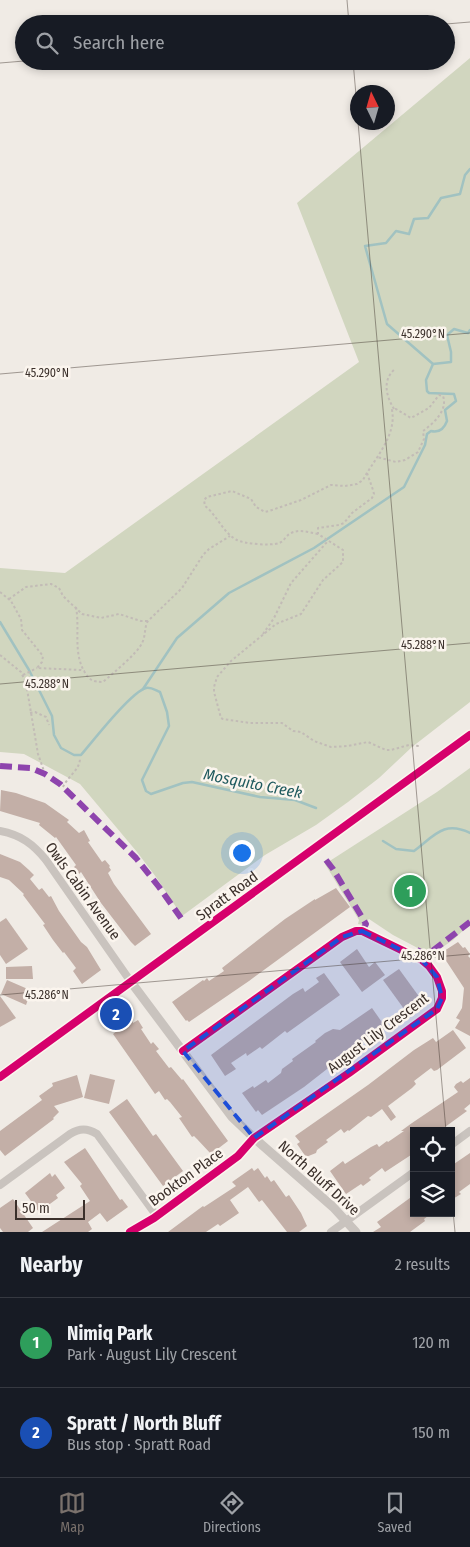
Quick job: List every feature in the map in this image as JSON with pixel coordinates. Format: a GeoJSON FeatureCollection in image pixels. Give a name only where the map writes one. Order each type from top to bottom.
{"type":"FeatureCollection","features":[{"type":"Feature","properties":{"kind":"street","name":"Spratt Road"},"geometry":{"type":"LineString","coordinates":[[0,1077],[470,735]]}},
{"type":"Feature","properties":{"kind":"street","name":"Owls Cabin Avenue"},"geometry":{"type":"LineString","coordinates":[[0,831],[22,838],[34,846],[46,860],[131,982]]}},
{"type":"Feature","properties":{"kind":"street","name":"August Lily Crescent"},"geometry":{"type":"LineString","coordinates":[[183,1051],[350,933],[362,931],[422,960],[434,971],[442,992],[442,998],[437,1009],[349,1073],[254,1138]]}},
{"type":"Feature","properties":{"kind":"street","name":"North Bluff Drive"},"geometry":{"type":"LineString","coordinates":[[131,982],[232,1116],[347,1221],[356,1232]]}},
{"type":"Feature","properties":{"kind":"street"},"geometry":{"type":"LineString","coordinates":[[0,1185],[70,1134],[77,1130],[87,1130],[97,1134],[156,1216]]}},
{"type":"Feature","properties":{"kind":"street"},"geometry":{"type":"LineString","coordinates":[[455,1142],[470,1131]]}},
{"type":"Feature","properties":{"kind":"street","name":"Bookton Place"},"geometry":{"type":"LineString","coordinates":[[130,1232],[156,1216],[238,1156],[254,1138]]}},
{"type":"Feature","properties":{"kind":"street"},"geometry":{"type":"LineString","coordinates":[[331,1232],[410,1175]]}},
{"type":"Feature","properties":{"kind":"path"},"geometry":{"type":"LineString","coordinates":[[377,457],[387,458],[396,462],[405,460],[418,452],[424,439],[423,430],[439,416],[443,408],[444,399],[443,396],[439,395],[429,408],[411,418],[394,409],[387,397],[386,391],[388,379],[395,370]]}},
{"type":"Feature","properties":{"kind":"path"},"geometry":{"type":"LineString","coordinates":[[394,409],[392,410],[393,420],[386,442],[363,480],[357,484],[331,485],[301,500],[265,512],[256,507],[251,499],[232,491],[205,498],[204,506],[225,527],[230,536],[245,542],[281,543],[286,537],[299,531],[318,534],[344,550],[343,562],[323,580],[301,614],[295,618],[283,620],[231,662],[218,677],[214,692],[220,718],[245,723],[282,723],[293,732],[301,732],[314,741],[331,747],[368,742],[386,750],[409,745],[420,746]]}},
{"type":"Feature","properties":{"kind":"path"},"geometry":{"type":"LineString","coordinates":[[318,534],[318,528],[320,527],[344,523],[352,513],[372,498],[374,494],[367,473]]}},
{"type":"Feature","properties":{"kind":"path"},"geometry":{"type":"LineString","coordinates":[[76,607],[80,662],[92,681],[103,682],[139,648],[145,636],[148,620],[182,588],[209,548],[230,536]]}},
{"type":"Feature","properties":{"kind":"path"},"geometry":{"type":"LineString","coordinates":[[261,636],[274,618],[291,583],[326,540]]}},
{"type":"Feature","properties":{"kind":"path"},"geometry":{"type":"LineString","coordinates":[[9,599],[26,587],[51,584],[59,588],[63,596],[82,614],[93,617],[106,617],[119,614],[141,621],[148,620]]}},
{"type":"Feature","properties":{"kind":"path"},"geometry":{"type":"LineString","coordinates":[[0,592],[9,599],[21,619],[22,630],[43,656],[37,668],[23,675]]}},
{"type":"Feature","properties":{"kind":"path"},"geometry":{"type":"LineString","coordinates":[[0,655],[23,675],[28,689],[30,713],[44,774]]}},
{"type":"Feature","properties":{"kind":"path"},"geometry":{"type":"LineString","coordinates":[[37,668],[84,671]]}},
{"type":"Feature","properties":{"kind":"path"},"geometry":{"type":"LineString","coordinates":[[30,713],[35,712],[46,717],[49,725]]}},
{"type":"Feature","properties":{"kind":"path"},"geometry":{"type":"LineString","coordinates":[[63,787],[69,776],[79,766],[80,758]]}},
{"type":"Feature","properties":{"kind":"highlighted area"},"geometry":{"type":"Polygon","coordinates":[[[362,931],[422,960],[437,977],[442,998],[437,1009],[254,1138],[183,1051],[342,937],[362,931]]]}},
{"type":"Feature","properties":{"kind":"green space"},"geometry":{"type":"Polygon","coordinates":[[[470,58],[470,702],[412,747],[379,778],[348,802],[316,825],[265,855],[182,916],[137,852],[80,784],[24,754],[0,752],[0,568],[65,573],[359,362],[297,203],[384,130],[395,130],[395,121],[470,58]]]}},
{"type":"Feature","properties":{"kind":"green space"},"geometry":{"type":"Polygon","coordinates":[[[470,768],[470,924],[453,940],[431,955],[393,935],[369,919],[363,925],[358,924],[359,920],[325,864],[437,792],[470,768]]]}},
{"type":"Feature","properties":{"kind":"building"},"geometry":{"type":"Polygon","coordinates":[[[1,790],[45,803],[69,820],[67,822],[79,833],[84,830],[90,841],[88,842],[102,862],[105,860],[110,866],[111,870],[108,873],[114,884],[151,934],[135,946],[101,903],[81,872],[79,874],[74,867],[76,865],[56,837],[39,825],[40,823],[0,811],[1,790]]]}},
{"type":"Feature","properties":{"kind":"building"},"geometry":{"type":"Polygon","coordinates":[[[0,854],[20,862],[34,875],[30,879],[39,890],[42,888],[49,897],[51,896],[59,911],[81,942],[87,947],[101,970],[82,984],[73,971],[76,968],[53,940],[43,925],[45,924],[24,894],[9,880],[0,877],[0,854]]]}},
{"type":"Feature","properties":{"kind":"building"},"geometry":{"type":"Polygon","coordinates":[[[336,888],[350,907],[249,981],[189,1022],[186,1021],[172,1002],[203,980],[207,978],[209,981],[224,971],[222,968],[285,919],[315,899],[336,888]]]}},
{"type":"Feature","properties":{"kind":"building"},"geometry":{"type":"Polygon","coordinates":[[[6,918],[28,949],[6,964],[0,955],[0,922],[6,918]]]}},
{"type":"Feature","properties":{"kind":"building"},"geometry":{"type":"Polygon","coordinates":[[[458,942],[470,954],[468,956],[470,958],[470,1036],[455,1028],[460,1020],[456,1018],[462,1008],[464,988],[441,953],[458,942]]]}},
{"type":"Feature","properties":{"kind":"building"},"geometry":{"type":"Polygon","coordinates":[[[357,949],[369,967],[375,962],[385,975],[362,992],[340,962],[357,949]]]}},
{"type":"Feature","properties":{"kind":"building"},"geometry":{"type":"Polygon","coordinates":[[[32,966],[33,979],[6,979],[6,967],[32,966]]]}},
{"type":"Feature","properties":{"kind":"building"},"geometry":{"type":"Polygon","coordinates":[[[399,969],[423,1002],[407,1013],[383,980],[399,969]]]}},
{"type":"Feature","properties":{"kind":"building"},"geometry":{"type":"Polygon","coordinates":[[[324,973],[340,995],[287,1033],[285,1031],[262,1049],[260,1047],[247,1056],[246,1053],[231,1063],[236,1069],[225,1076],[211,1055],[293,994],[303,988],[305,992],[319,982],[316,978],[324,973]]]}},
{"type":"Feature","properties":{"kind":"building"},"geometry":{"type":"Polygon","coordinates":[[[7,980],[30,990],[26,1005],[1,994],[7,980]]]}},
{"type":"Feature","properties":{"kind":"building"},"geometry":{"type":"Polygon","coordinates":[[[0,996],[16,1018],[0,1027],[0,996]]]}},
{"type":"Feature","properties":{"kind":"building"},"geometry":{"type":"Polygon","coordinates":[[[372,1008],[386,1028],[379,1033],[377,1030],[304,1087],[262,1115],[258,1110],[256,1112],[242,1093],[266,1080],[268,1083],[293,1061],[292,1059],[325,1033],[333,1029],[340,1030],[372,1008]]]}},
{"type":"Feature","properties":{"kind":"building"},"geometry":{"type":"Polygon","coordinates":[[[132,1020],[133,1023],[138,1020],[143,1028],[141,1029],[151,1044],[153,1042],[159,1049],[156,1051],[169,1068],[171,1067],[183,1079],[228,1141],[211,1154],[194,1136],[192,1137],[179,1118],[182,1117],[170,1102],[167,1099],[165,1100],[159,1091],[155,1094],[113,1034],[132,1020]]]}},
{"type":"Feature","properties":{"kind":"building"},"geometry":{"type":"Polygon","coordinates":[[[453,1030],[466,1048],[437,1070],[434,1071],[431,1068],[414,1081],[416,1084],[412,1088],[388,1106],[396,1117],[391,1121],[382,1109],[371,1117],[368,1116],[349,1131],[344,1133],[341,1129],[326,1140],[328,1142],[317,1150],[316,1153],[306,1157],[297,1144],[300,1142],[295,1136],[414,1050],[433,1038],[436,1042],[453,1030]]]}},
{"type":"Feature","properties":{"kind":"building"},"geometry":{"type":"Polygon","coordinates":[[[90,1074],[115,1080],[109,1104],[84,1098],[90,1074]]]}},
{"type":"Feature","properties":{"kind":"building"},"geometry":{"type":"Polygon","coordinates":[[[77,1075],[83,1097],[54,1106],[59,1112],[54,1119],[5,1156],[0,1150],[0,1131],[42,1100],[39,1096],[53,1086],[52,1083],[77,1075]]]}},
{"type":"Feature","properties":{"kind":"building"},"geometry":{"type":"Polygon","coordinates":[[[470,1078],[470,1104],[464,1109],[467,1111],[445,1127],[410,1127],[410,1156],[385,1172],[382,1168],[369,1178],[371,1180],[363,1186],[361,1184],[346,1194],[330,1171],[343,1161],[345,1164],[377,1144],[379,1147],[388,1142],[412,1123],[458,1092],[454,1087],[461,1081],[463,1083],[470,1078]]]}},
{"type":"Feature","properties":{"kind":"building"},"geometry":{"type":"Polygon","coordinates":[[[127,1099],[153,1136],[156,1134],[183,1171],[163,1186],[109,1112],[127,1099]]]}},
{"type":"Feature","properties":{"kind":"building"},"geometry":{"type":"Polygon","coordinates":[[[85,1148],[120,1200],[122,1199],[128,1207],[107,1222],[100,1213],[88,1222],[92,1229],[88,1232],[42,1232],[90,1201],[80,1186],[82,1184],[64,1162],[85,1148]]]}},
{"type":"Feature","properties":{"kind":"building"},"geometry":{"type":"Polygon","coordinates":[[[470,1153],[470,1184],[455,1198],[455,1172],[455,1163],[470,1153]]]}},
{"type":"Feature","properties":{"kind":"building"},"geometry":{"type":"Polygon","coordinates":[[[252,1168],[254,1171],[258,1168],[265,1178],[267,1176],[271,1182],[274,1180],[286,1197],[289,1195],[307,1226],[299,1232],[287,1232],[262,1200],[259,1202],[248,1187],[230,1200],[239,1213],[220,1226],[218,1224],[206,1232],[168,1232],[203,1206],[236,1186],[232,1182],[252,1168]]]}},
{"type":"Feature","properties":{"kind":"building"},"geometry":{"type":"Polygon","coordinates":[[[50,1173],[52,1177],[55,1174],[65,1188],[56,1195],[58,1198],[39,1212],[25,1193],[50,1173]]]}},
{"type":"Feature","properties":{"kind":"building"},"geometry":{"type":"Polygon","coordinates":[[[410,1198],[410,1217],[427,1217],[424,1219],[425,1221],[410,1232],[373,1232],[381,1227],[377,1222],[410,1198]]]}},
{"type":"Feature","properties":{"kind":"building"},"geometry":{"type":"Polygon","coordinates":[[[13,1199],[33,1228],[28,1232],[3,1232],[0,1228],[0,1208],[13,1199]]]}},
{"type":"Feature","properties":{"kind":"waterway"},"geometry":{"type":"LineString","coordinates":[[433,364],[387,324],[365,246],[386,243],[396,231],[409,234],[414,219],[428,218],[441,198],[460,194],[465,175],[470,169]]}},
{"type":"Feature","properties":{"kind":"waterway"},"geometry":{"type":"LineString","coordinates":[[143,689],[177,638],[229,593],[314,548],[404,487],[425,445],[427,434],[443,428],[447,421],[445,410],[456,401],[454,394],[429,393],[426,380],[433,364],[451,362],[447,335],[454,329],[468,333],[470,330]]}},
{"type":"Feature","properties":{"kind":"waterway","name":"Mosquito Creek"},"geometry":{"type":"LineString","coordinates":[[0,622],[29,670],[52,716],[54,735],[61,748],[74,755],[81,755],[131,698],[139,691],[151,688],[160,692],[167,712],[169,726],[142,780],[146,791],[151,794],[183,783],[192,782],[260,797],[295,800],[316,808]]}},
{"type":"Feature","properties":{"kind":"waterway","name":"Mosquito Creek"},"geometry":{"type":"LineString","coordinates":[[383,841],[396,849],[414,851],[434,835],[446,829],[461,829],[470,833]]}},
{"type":"Feature","properties":{"kind":"marked path"},"geometry":{"type":"LineString","coordinates":[[0,766],[31,768],[45,774],[60,784],[136,858],[181,918]]}},
{"type":"Feature","properties":{"kind":"marked path"},"geometry":{"type":"LineString","coordinates":[[326,860],[366,924],[362,931]]}},
{"type":"Feature","properties":{"kind":"marked path"},"geometry":{"type":"LineString","coordinates":[[417,950],[427,955],[470,922]]}},
{"type":"Feature","properties":{"kind":"cycle path"},"geometry":{"type":"LineString","coordinates":[[0,1077],[470,735]]}},
{"type":"Feature","properties":{"kind":"cycle path"},"geometry":{"type":"LineString","coordinates":[[130,1232],[154,1218],[238,1156],[254,1138],[349,1073],[437,1009],[442,998],[442,991],[437,977],[422,960],[362,931],[356,931],[342,937],[183,1051]]}},
{"type":"Feature","properties":{"kind":"place","name":"Nimiq Park"},"geometry":{"type":"Point","coordinates":[410,891]}},
{"type":"Feature","properties":{"kind":"place","name":"Spratt / North Bluff"},"geometry":{"type":"Point","coordinates":[116,1014]}}]}
